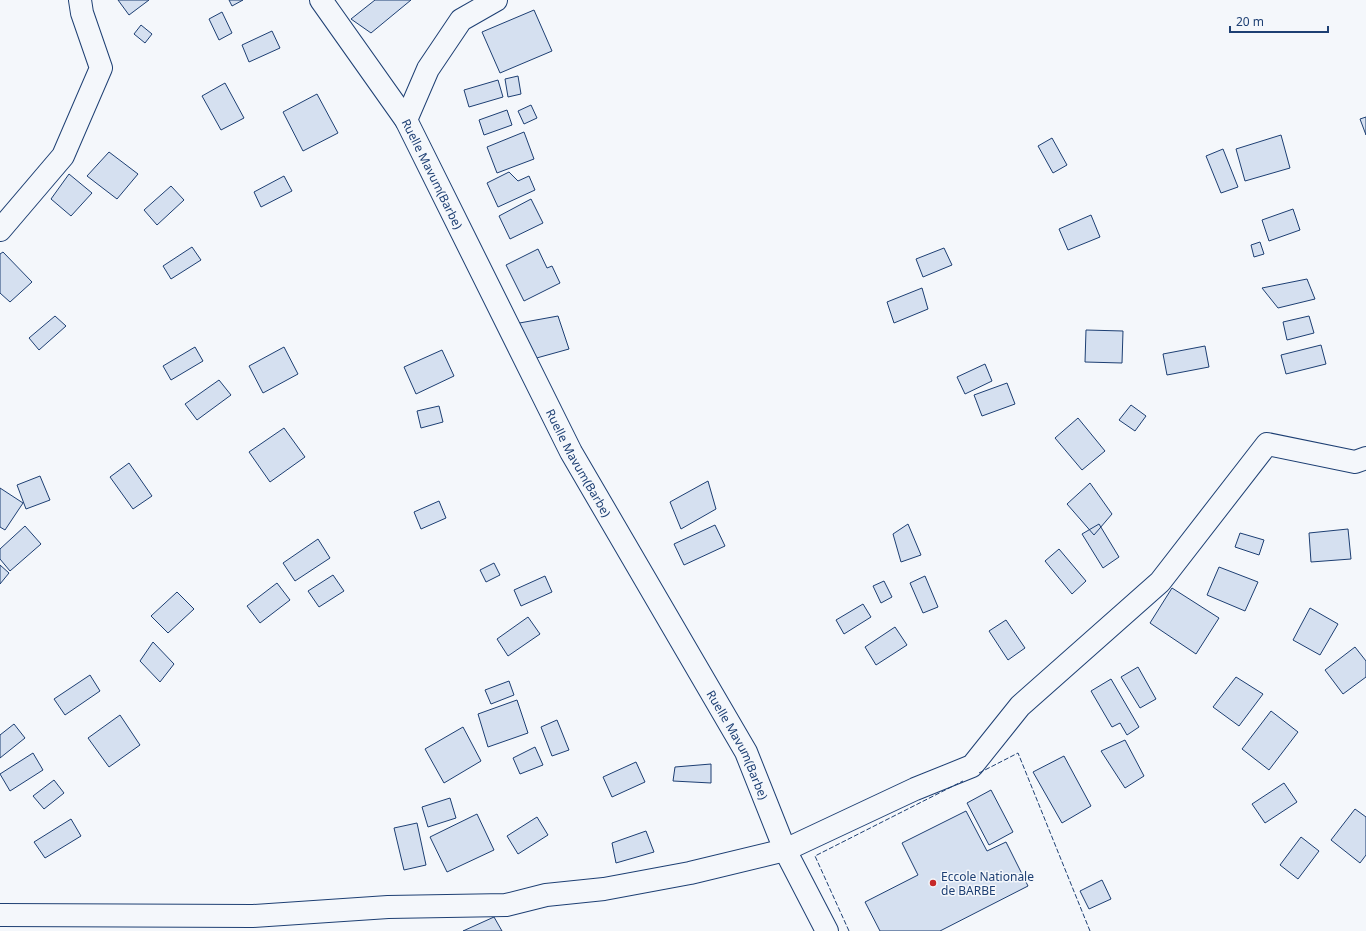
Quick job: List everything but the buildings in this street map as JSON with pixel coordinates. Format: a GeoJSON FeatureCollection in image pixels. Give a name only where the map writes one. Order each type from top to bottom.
{"type":"FeatureCollection","features":[{"type":"Feature","properties":{"kind":"street"},"geometry":{"type":"LineString","coordinates":[[0,230],[63,156],[101,68],[82,13],[80,0]]}},
{"type":"Feature","properties":{"kind":"street","name":"Ruelle Mavum(Barbe)"},"geometry":{"type":"LineString","coordinates":[[320,0],[406,120],[571,452],[746,752],[785,850],[827,931]]}},
{"type":"Feature","properties":{"kind":"street"},"geometry":{"type":"LineString","coordinates":[[406,120],[428,69],[461,20],[496,0]]}},
{"type":"Feature","properties":{"kind":"street"},"geometry":{"type":"LineString","coordinates":[[0,915],[253,916],[388,907],[506,905],[546,895],[604,889],[690,873],[785,850],[914,789],[972,766],[1020,706],[1160,582],[1267,444],[1355,462],[1366,458]]}},
{"type":"Feature","properties":{"kind":"fence"},"geometry":{"type":"LineString","coordinates":[[979,773],[1018,753],[1090,931]]}},
{"type":"Feature","properties":{"kind":"fence"},"geometry":{"type":"LineString","coordinates":[[849,931],[815,856],[963,781]]}},
{"type":"Feature","properties":{"kind":"place","name":"Eccole Nationale de BARBE"},"geometry":{"type":"Point","coordinates":[933,883]}}]}
